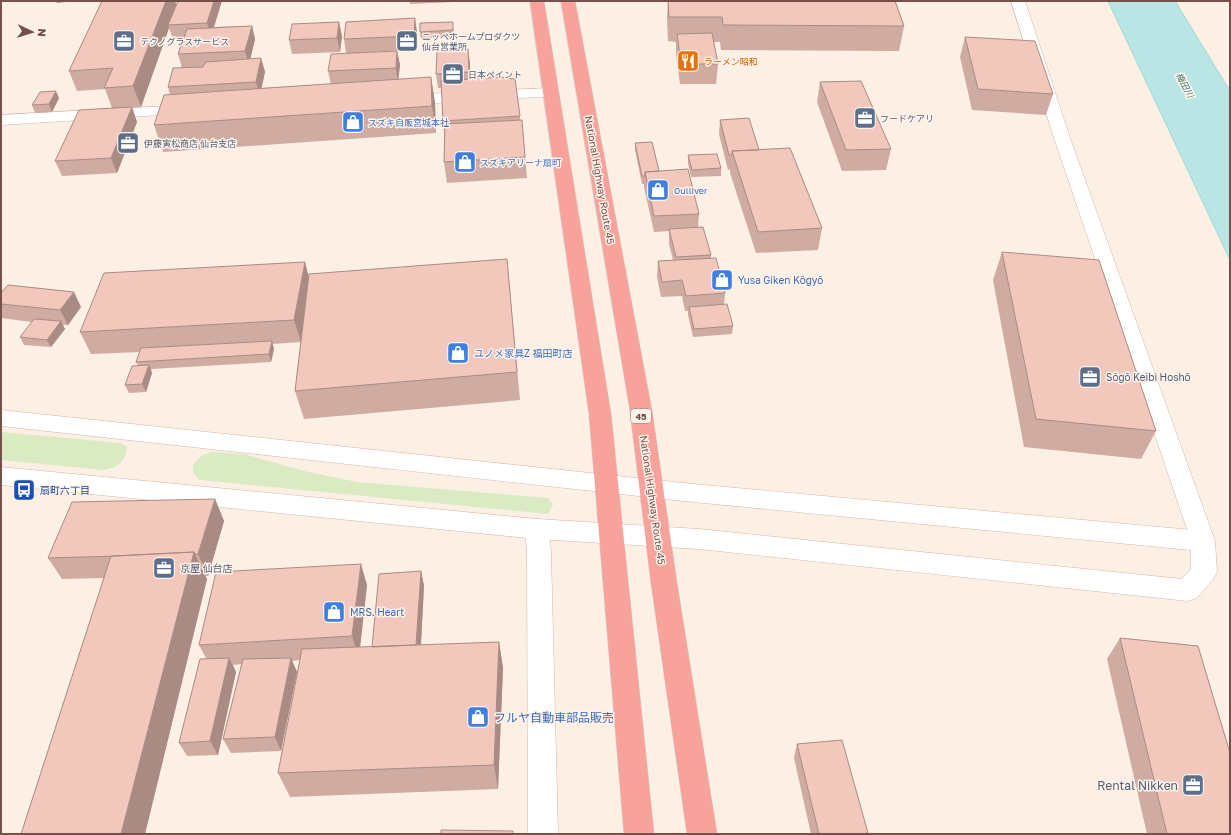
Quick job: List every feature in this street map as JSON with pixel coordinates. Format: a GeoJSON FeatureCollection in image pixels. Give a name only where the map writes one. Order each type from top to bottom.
{"type":"FeatureCollection","features":[{"type":"Feature","properties":{"kind":"highway"},"geometry":{"type":"LineString","coordinates":[[538,1],[550,93],[600,414],[639,834]]}},
{"type":"Feature","properties":{"kind":"highway","name":"National Highway Route 45"},"geometry":{"type":"LineString","coordinates":[[568,1],[641,411],[664,583],[702,834]]}},
{"type":"Feature","properties":{"kind":"street"},"geometry":{"type":"LineString","coordinates":[[1,476],[537,529],[658,536],[1188,590],[1204,572],[1203,541],[1062,138],[1018,1]]}},
{"type":"Feature","properties":{"kind":"street"},"geometry":{"type":"LineString","coordinates":[[387,100],[550,93]]}},
{"type":"Feature","properties":{"kind":"street"},"geometry":{"type":"LineString","coordinates":[[1,120],[206,109]]}},
{"type":"Feature","properties":{"kind":"street"},"geometry":{"type":"LineString","coordinates":[[1,418],[651,488],[1203,541]]}},
{"type":"Feature","properties":{"kind":"street"},"geometry":{"type":"LineString","coordinates":[[537,529],[539,553],[543,834]]}},
{"type":"Feature","properties":{"kind":"green space"},"geometry":{"type":"Polygon","coordinates":[[[1,432],[120,443],[127,447],[125,457],[120,463],[113,468],[103,470],[1,460],[1,432]]]}},
{"type":"Feature","properties":{"kind":"green space"},"geometry":{"type":"Polygon","coordinates":[[[211,452],[243,454],[304,471],[357,482],[548,498],[553,505],[548,514],[200,480],[193,473],[193,465],[201,456],[211,452]]]}},
{"type":"Feature","properties":{"kind":"water","name":"梅田川"},"geometry":{"type":"Polygon","coordinates":[[[1108,1],[1175,1],[1230,91],[1230,260],[1108,1]]]}},
{"type":"Feature","properties":{"kind":"building"},"geometry":{"type":"Polygon","coordinates":[[[102,1],[166,1],[133,86],[104,88],[113,68],[69,71],[102,1]]]}},
{"type":"Feature","properties":{"kind":"building"},"geometry":{"type":"Polygon","coordinates":[[[178,1],[214,1],[207,23],[168,25],[178,1]]]}},
{"type":"Feature","properties":{"kind":"building"},"geometry":{"type":"Polygon","coordinates":[[[668,1],[895,1],[904,26],[723,25],[722,17],[669,17],[668,1]]]}},
{"type":"Feature","properties":{"kind":"building"},"geometry":{"type":"Polygon","coordinates":[[[415,18],[414,36],[344,39],[346,22],[415,18]]]}},
{"type":"Feature","properties":{"kind":"building"},"geometry":{"type":"Polygon","coordinates":[[[339,22],[337,38],[289,40],[292,24],[339,22]]]}},
{"type":"Feature","properties":{"kind":"building"},"geometry":{"type":"Polygon","coordinates":[[[453,22],[453,30],[420,32],[420,23],[453,22]]]}},
{"type":"Feature","properties":{"kind":"building"},"geometry":{"type":"Polygon","coordinates":[[[252,26],[245,51],[178,54],[187,29],[252,26]]]}},
{"type":"Feature","properties":{"kind":"building"},"geometry":{"type":"Polygon","coordinates":[[[712,33],[718,64],[681,64],[677,34],[712,33]]]}},
{"type":"Feature","properties":{"kind":"building"},"geometry":{"type":"Polygon","coordinates":[[[965,37],[1035,41],[1053,94],[978,89],[965,37]]]}},
{"type":"Feature","properties":{"kind":"building"},"geometry":{"type":"Polygon","coordinates":[[[468,49],[469,72],[436,74],[437,51],[468,49]]]}},
{"type":"Feature","properties":{"kind":"building"},"geometry":{"type":"Polygon","coordinates":[[[397,51],[396,68],[328,71],[331,54],[397,51]]]}},
{"type":"Feature","properties":{"kind":"building"},"geometry":{"type":"Polygon","coordinates":[[[261,58],[256,82],[168,87],[173,68],[203,67],[206,62],[261,58]]]}},
{"type":"Feature","properties":{"kind":"building"},"geometry":{"type":"Polygon","coordinates":[[[431,77],[432,106],[154,125],[164,95],[431,77]]]}},
{"type":"Feature","properties":{"kind":"building"},"geometry":{"type":"Polygon","coordinates":[[[499,77],[515,79],[520,116],[443,121],[441,81],[499,77]]]}},
{"type":"Feature","properties":{"kind":"building"},"geometry":{"type":"Polygon","coordinates":[[[861,81],[891,149],[846,150],[820,82],[861,81]]]}},
{"type":"Feature","properties":{"kind":"building"},"geometry":{"type":"Polygon","coordinates":[[[56,91],[49,104],[32,105],[40,92],[56,91]]]}},
{"type":"Feature","properties":{"kind":"building"},"geometry":{"type":"Polygon","coordinates":[[[132,107],[111,158],[55,161],[79,110],[132,107]]]}},
{"type":"Feature","properties":{"kind":"building"},"geometry":{"type":"Polygon","coordinates":[[[749,118],[759,150],[732,151],[732,155],[729,155],[720,120],[749,118]]]}},
{"type":"Feature","properties":{"kind":"building"},"geometry":{"type":"Polygon","coordinates":[[[522,120],[525,157],[444,162],[445,124],[522,120]]]}},
{"type":"Feature","properties":{"kind":"building"},"geometry":{"type":"Polygon","coordinates":[[[652,142],[659,171],[645,172],[645,176],[642,176],[635,143],[652,142]]]}},
{"type":"Feature","properties":{"kind":"building"},"geometry":{"type":"Polygon","coordinates":[[[790,148],[822,228],[758,232],[732,151],[790,148]]]}},
{"type":"Feature","properties":{"kind":"building"},"geometry":{"type":"Polygon","coordinates":[[[717,154],[721,168],[692,170],[688,155],[717,154]]]}},
{"type":"Feature","properties":{"kind":"building"},"geometry":{"type":"Polygon","coordinates":[[[688,169],[699,214],[654,216],[645,172],[688,169]]]}},
{"type":"Feature","properties":{"kind":"building"},"geometry":{"type":"Polygon","coordinates":[[[703,227],[711,255],[676,257],[669,229],[703,227]]]}},
{"type":"Feature","properties":{"kind":"building"},"geometry":{"type":"Polygon","coordinates":[[[1002,252],[1099,260],[1156,431],[1036,419],[1002,252]]]}},
{"type":"Feature","properties":{"kind":"building"},"geometry":{"type":"Polygon","coordinates":[[[716,258],[725,293],[686,296],[682,280],[662,282],[658,261],[716,258]]]}},
{"type":"Feature","properties":{"kind":"building"},"geometry":{"type":"Polygon","coordinates":[[[507,259],[517,372],[295,391],[309,274],[507,259]]]}},
{"type":"Feature","properties":{"kind":"building"},"geometry":{"type":"Polygon","coordinates":[[[305,262],[294,320],[80,332],[104,273],[305,262]]]}},
{"type":"Feature","properties":{"kind":"building"},"geometry":{"type":"Polygon","coordinates":[[[8,285],[74,292],[60,310],[1,304],[1,293],[8,285]]]}},
{"type":"Feature","properties":{"kind":"building"},"geometry":{"type":"Polygon","coordinates":[[[727,304],[733,326],[694,329],[689,307],[727,304]]]}},
{"type":"Feature","properties":{"kind":"building"},"geometry":{"type":"Polygon","coordinates":[[[34,319],[61,321],[47,340],[20,337],[34,319]]]}},
{"type":"Feature","properties":{"kind":"building"},"geometry":{"type":"Polygon","coordinates":[[[272,341],[269,354],[136,362],[141,348],[272,341]]]}},
{"type":"Feature","properties":{"kind":"building"},"geometry":{"type":"Polygon","coordinates":[[[149,365],[142,384],[125,385],[132,366],[149,365]]]}},
{"type":"Feature","properties":{"kind":"building"},"geometry":{"type":"Polygon","coordinates":[[[215,499],[198,554],[195,554],[194,552],[48,558],[72,502],[215,499]]]}},
{"type":"Feature","properties":{"kind":"building"},"geometry":{"type":"Polygon","coordinates":[[[194,552],[121,834],[21,834],[111,556],[194,552]]]}},
{"type":"Feature","properties":{"kind":"building"},"geometry":{"type":"Polygon","coordinates":[[[361,564],[352,636],[199,645],[216,572],[361,564]]]}},
{"type":"Feature","properties":{"kind":"building"},"geometry":{"type":"Polygon","coordinates":[[[421,571],[416,645],[372,647],[379,574],[421,571]]]}},
{"type":"Feature","properties":{"kind":"building"},"geometry":{"type":"Polygon","coordinates":[[[1120,638],[1198,646],[1230,753],[1230,834],[1167,834],[1120,638]]]}},
{"type":"Feature","properties":{"kind":"building"},"geometry":{"type":"Polygon","coordinates":[[[499,642],[494,765],[278,773],[302,649],[499,642]]]}},
{"type":"Feature","properties":{"kind":"building"},"geometry":{"type":"Polygon","coordinates":[[[229,658],[210,741],[179,743],[200,659],[229,658]]]}},
{"type":"Feature","properties":{"kind":"building"},"geometry":{"type":"Polygon","coordinates":[[[291,658],[275,737],[223,739],[243,659],[291,658]]]}},
{"type":"Feature","properties":{"kind":"building"},"geometry":{"type":"Polygon","coordinates":[[[842,740],[868,833],[819,834],[797,744],[842,740]]]}},
{"type":"Feature","properties":{"kind":"building"},"geometry":{"type":"Polygon","coordinates":[[[441,830],[513,831],[513,834],[441,834],[441,830]]]}},
{"type":"Feature","properties":{"kind":"place","name":"テクノグラスサービス"},"geometry":{"type":"Point","coordinates":[124,41]}},
{"type":"Feature","properties":{"kind":"place","name":"ニッペホームプロダクツ 仙台営業所"},"geometry":{"type":"Point","coordinates":[407,41]}},
{"type":"Feature","properties":{"kind":"place","name":"ラーメン昭和"},"geometry":{"type":"Point","coordinates":[688,61]}},
{"type":"Feature","properties":{"kind":"place","name":"日本ペイント"},"geometry":{"type":"Point","coordinates":[453,74]}},
{"type":"Feature","properties":{"kind":"place","name":"フードケアリ"},"geometry":{"type":"Point","coordinates":[865,118]}},
{"type":"Feature","properties":{"kind":"place","name":"スズキ自販宮城本社"},"geometry":{"type":"Point","coordinates":[353,122]}},
{"type":"Feature","properties":{"kind":"place","name":"伊藤寅松商店 仙台支店"},"geometry":{"type":"Point","coordinates":[128,143]}},
{"type":"Feature","properties":{"kind":"place","name":"スズキアリーナ扇町"},"geometry":{"type":"Point","coordinates":[465,162]}},
{"type":"Feature","properties":{"kind":"place","name":"Gulliver"},"geometry":{"type":"Point","coordinates":[658,190]}},
{"type":"Feature","properties":{"kind":"place","name":"Yusa Giken Kōgyō"},"geometry":{"type":"Point","coordinates":[722,280]}},
{"type":"Feature","properties":{"kind":"place","name":"ユノメ家具Z 福田町店"},"geometry":{"type":"Point","coordinates":[458,353]}},
{"type":"Feature","properties":{"kind":"place","name":"Sōgō Keibi Hoshō"},"geometry":{"type":"Point","coordinates":[1090,377]}},
{"type":"Feature","properties":{"kind":"place","name":"扇町六丁目"},"geometry":{"type":"Point","coordinates":[24,490]}},
{"type":"Feature","properties":{"kind":"place","name":"京屋 仙台店"},"geometry":{"type":"Point","coordinates":[164,568]}},
{"type":"Feature","properties":{"kind":"place","name":"MRS. Heart"},"geometry":{"type":"Point","coordinates":[334,612]}},
{"type":"Feature","properties":{"kind":"place","name":"フルヤ自動車部品販売"},"geometry":{"type":"Point","coordinates":[478,717]}},
{"type":"Feature","properties":{"kind":"place","name":"Rental Nikken"},"geometry":{"type":"Point","coordinates":[1193,785]}}]}
